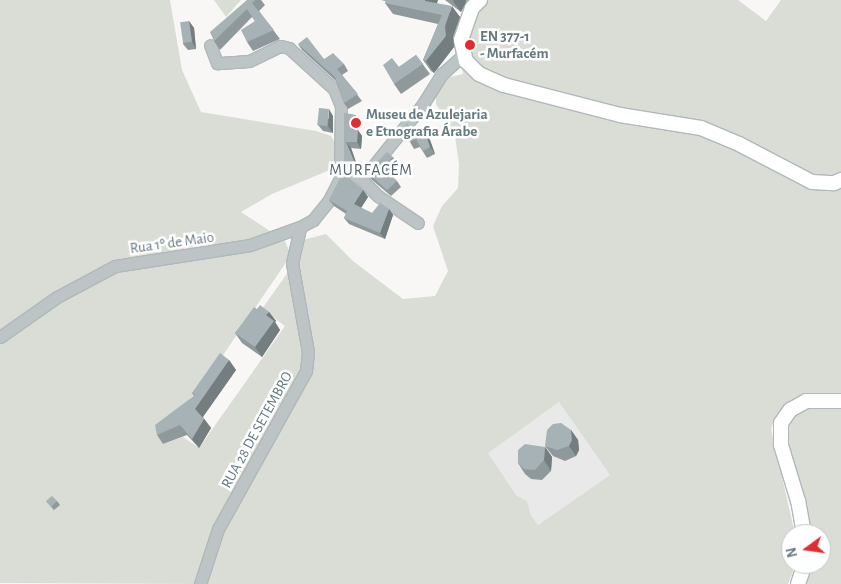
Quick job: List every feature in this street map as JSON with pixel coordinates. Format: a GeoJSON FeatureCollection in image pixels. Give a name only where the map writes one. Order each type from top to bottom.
{"type":"FeatureCollection","features":[{"type":"Feature","properties":{"kind":"main road"},"geometry":{"type":"LineString","coordinates":[[480,0],[472,8],[463,26],[463,54],[479,74],[504,85],[620,114],[701,128],[739,144],[812,182],[834,183],[841,180]]}},
{"type":"Feature","properties":{"kind":"main road"},"geometry":{"type":"LineString","coordinates":[[802,524],[798,501],[781,445],[781,423],[790,410],[801,402],[841,401]]}},
{"type":"Feature","properties":{"kind":"street"},"geometry":{"type":"LineString","coordinates":[[210,45],[217,64],[249,61],[280,46],[289,48],[334,89],[341,106],[340,178],[358,176],[370,170],[423,104],[442,74],[463,54]]}},
{"type":"Feature","properties":{"kind":"street"},"geometry":{"type":"LineString","coordinates":[[358,176],[378,196],[418,223]]}},
{"type":"Feature","properties":{"kind":"street","name":"Rua 1º de Maio"},"geometry":{"type":"LineString","coordinates":[[0,337],[57,297],[115,266],[234,249],[300,227],[313,220],[329,200],[340,178]]}},
{"type":"Feature","properties":{"kind":"street","name":"RUA 28 DE SETEMBRO"},"geometry":{"type":"LineString","coordinates":[[200,584],[218,529],[306,371],[308,352],[292,263],[300,227]]}},
{"type":"Feature","properties":{"kind":"shaded area"},"geometry":{"type":"Polygon","coordinates":[[[0,0],[170,0],[182,70],[201,112],[316,131],[331,136],[337,146],[337,167],[272,194],[241,212],[285,241],[291,255],[200,389],[159,429],[163,444],[183,437],[199,448],[285,326],[262,309],[288,272],[305,347],[306,364],[216,527],[197,584],[0,583],[0,0]]]}},
{"type":"Feature","properties":{"kind":"shaded area"},"geometry":{"type":"Polygon","coordinates":[[[214,0],[241,0],[226,17],[214,0]]]}},
{"type":"Feature","properties":{"kind":"shaded area"},"geometry":{"type":"Polygon","coordinates":[[[474,0],[738,0],[766,21],[781,0],[841,0],[841,584],[804,584],[806,574],[831,574],[831,524],[806,524],[783,432],[796,412],[792,399],[776,415],[771,429],[793,524],[781,524],[781,574],[792,574],[788,584],[202,584],[217,539],[306,379],[294,263],[303,240],[326,234],[353,261],[403,299],[435,296],[448,271],[433,226],[442,206],[458,188],[459,164],[455,136],[436,104],[436,93],[442,79],[463,74],[457,40],[474,0]],[[559,402],[488,453],[516,495],[527,501],[531,516],[538,525],[610,475],[559,402]]]}},
{"type":"Feature","properties":{"kind":"shaded area"},"geometry":{"type":"Polygon","coordinates":[[[559,402],[610,475],[538,525],[530,516],[527,501],[516,495],[487,453],[559,402]]]}},
{"type":"Feature","properties":{"kind":"building"},"geometry":{"type":"Polygon","coordinates":[[[247,0],[255,0],[252,3],[274,30],[247,42],[241,30],[255,21],[247,9],[214,41],[210,32],[247,0]]]}},
{"type":"Feature","properties":{"kind":"building"},"geometry":{"type":"Polygon","coordinates":[[[386,0],[425,0],[452,6],[445,26],[446,36],[426,61],[423,60],[442,15],[385,3],[386,0]]]}},
{"type":"Feature","properties":{"kind":"building"},"geometry":{"type":"Polygon","coordinates":[[[189,21],[192,42],[183,43],[180,22],[189,21]]]}},
{"type":"Feature","properties":{"kind":"building"},"geometry":{"type":"Polygon","coordinates":[[[307,37],[324,59],[320,62],[333,53],[344,64],[337,69],[358,94],[344,103],[335,77],[298,44],[307,37]]]}},
{"type":"Feature","properties":{"kind":"building"},"geometry":{"type":"Polygon","coordinates":[[[416,55],[423,64],[394,84],[383,65],[392,58],[399,67],[416,55]]]}},
{"type":"Feature","properties":{"kind":"building"},"geometry":{"type":"Polygon","coordinates":[[[319,108],[329,109],[327,126],[317,125],[319,108]]]}},
{"type":"Feature","properties":{"kind":"building"},"geometry":{"type":"Polygon","coordinates":[[[344,113],[355,115],[352,130],[358,130],[357,142],[346,142],[354,161],[344,163],[344,113]]]}},
{"type":"Feature","properties":{"kind":"building"},"geometry":{"type":"Polygon","coordinates":[[[407,123],[416,139],[410,142],[402,130],[407,123]]]}},
{"type":"Feature","properties":{"kind":"building"},"geometry":{"type":"Polygon","coordinates":[[[425,133],[430,147],[423,151],[416,139],[425,133]]]}},
{"type":"Feature","properties":{"kind":"building"},"geometry":{"type":"Polygon","coordinates":[[[387,152],[393,157],[382,167],[397,181],[387,190],[367,172],[387,152]]]}},
{"type":"Feature","properties":{"kind":"building"},"geometry":{"type":"Polygon","coordinates":[[[348,177],[363,190],[354,204],[372,213],[380,203],[389,209],[380,233],[344,218],[347,211],[329,200],[340,178],[348,177]]]}},
{"type":"Feature","properties":{"kind":"building"},"geometry":{"type":"Polygon","coordinates":[[[260,305],[269,312],[266,315],[274,321],[255,347],[235,333],[254,307],[257,309],[260,305]]]}},
{"type":"Feature","properties":{"kind":"building"},"geometry":{"type":"Polygon","coordinates":[[[220,353],[229,360],[195,409],[204,419],[192,439],[180,425],[157,435],[155,425],[195,395],[192,393],[220,353]]]}},
{"type":"Feature","properties":{"kind":"building"},"geometry":{"type":"Polygon","coordinates":[[[561,423],[571,430],[572,440],[569,446],[557,450],[545,446],[547,430],[553,424],[561,423]]]}},
{"type":"Feature","properties":{"kind":"building"},"geometry":{"type":"Polygon","coordinates":[[[525,444],[545,447],[544,460],[535,470],[524,469],[518,463],[518,450],[525,444]]]}},
{"type":"Feature","properties":{"kind":"building"},"geometry":{"type":"Polygon","coordinates":[[[52,496],[57,501],[51,507],[46,501],[52,496]]]}},
{"type":"Feature","properties":{"kind":"place","name":"EN 377-1 - Murfacém"},"geometry":{"type":"Point","coordinates":[470,45]}},
{"type":"Feature","properties":{"kind":"place","name":"Museu de Azulejaria e Etnografia Árabe"},"geometry":{"type":"Point","coordinates":[356,123]}},
{"type":"Feature","properties":{"kind":"district","name":"MURFACÉM"},"geometry":{"type":"Point","coordinates":[371,170]}}]}
